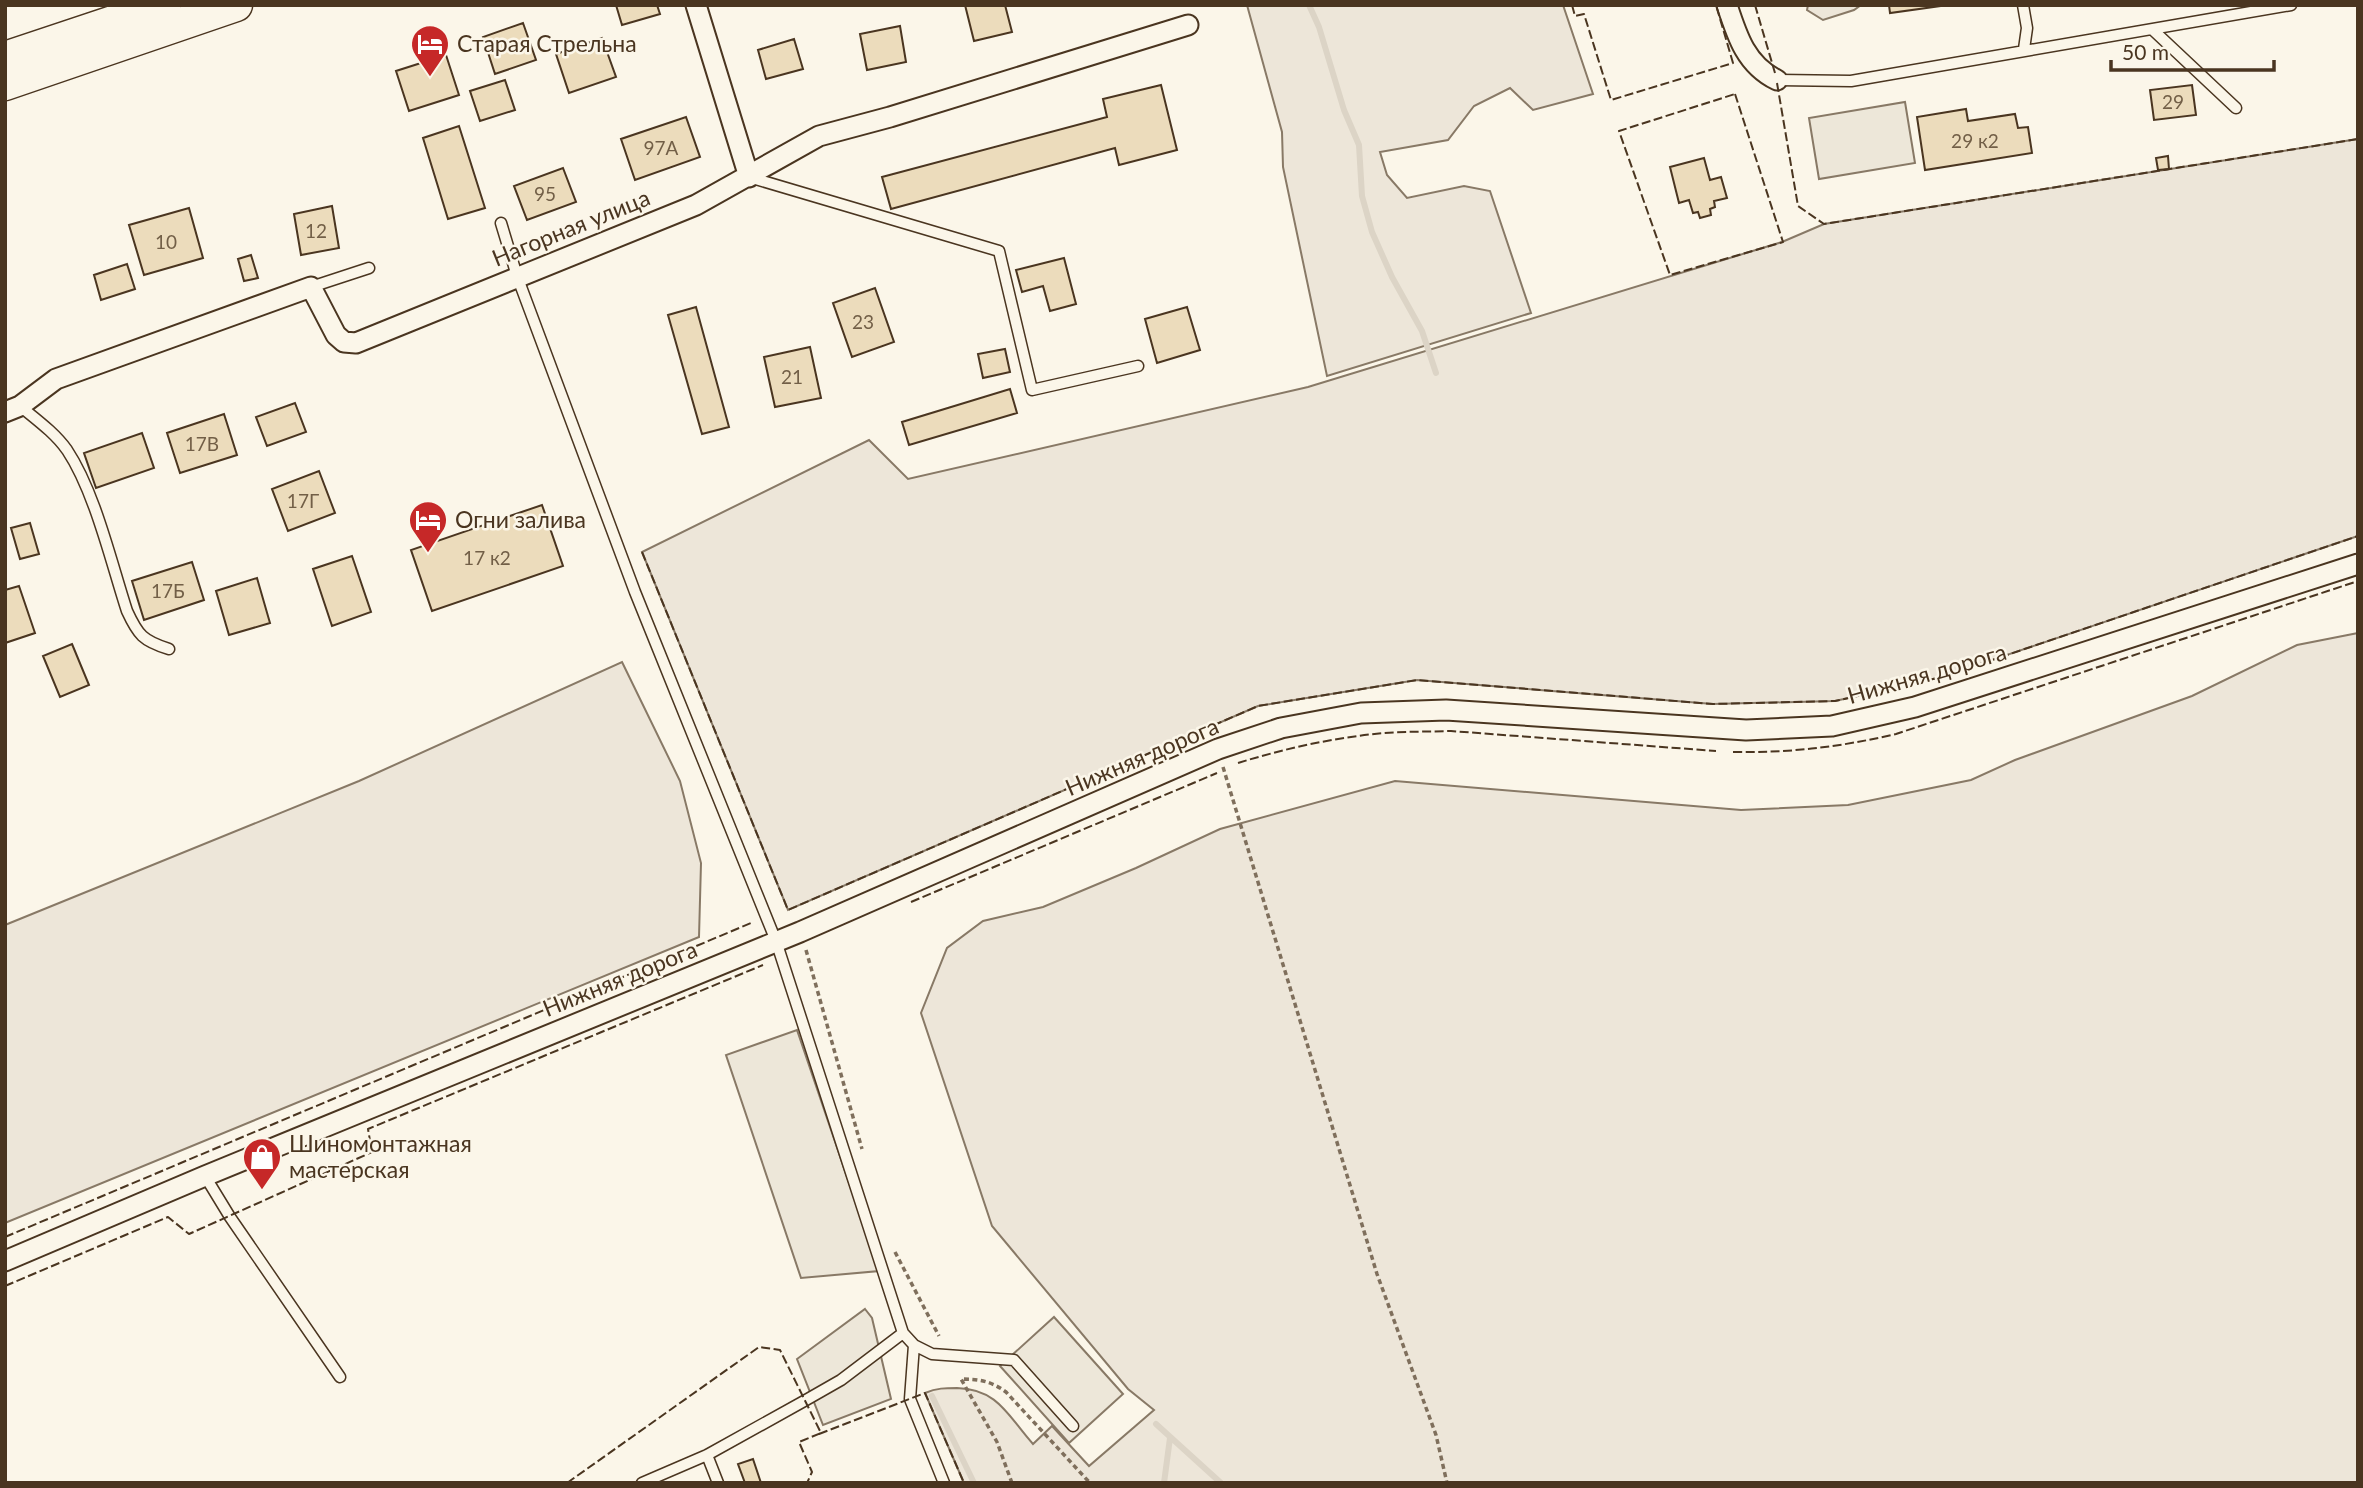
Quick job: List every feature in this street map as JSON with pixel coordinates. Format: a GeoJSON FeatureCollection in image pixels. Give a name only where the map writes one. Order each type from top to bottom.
{"type":"FeatureCollection","features":[{"type":"Feature","properties":{"kind":"main road"},"geometry":{"type":"LineString","coordinates":[[5,58],[164,5]]}},
{"type":"Feature","properties":{"kind":"main road"},"geometry":{"type":"LineString","coordinates":[[5,84],[236,5]]}},
{"type":"Feature","properties":{"kind":"street"},"geometry":{"type":"LineString","coordinates":[[696,5],[749,177]]}},
{"type":"Feature","properties":{"kind":"street"},"geometry":{"type":"LineString","coordinates":[[1727,5],[1748,57],[1757,67],[1777,80]]}},
{"type":"Feature","properties":{"kind":"street","name":"Нагорная улица"},"geometry":{"type":"LineString","coordinates":[[311,287],[336,335],[344,342],[356,342],[696,205],[819,136],[890,117],[1188,25]]}},
{"type":"Feature","properties":{"kind":"street"},"geometry":{"type":"LineString","coordinates":[[13,409],[56,379],[311,287]]}},
{"type":"Feature","properties":{"kind":"street","name":"Нижняя дорога"},"geometry":{"type":"LineString","coordinates":[[5,1261],[205,1175],[776,941],[1218,749],[1281,728],[1362,713],[1446,710],[1746,730],[1832,726],[1916,707],[2358,564]]}},
{"type":"Feature","properties":{"kind":"lane"},"geometry":{"type":"LineString","coordinates":[[2023,5],[2026,28],[2024,49]]}},
{"type":"Feature","properties":{"kind":"lane"},"geometry":{"type":"LineString","coordinates":[[1777,80],[1851,80],[2291,5]]}},
{"type":"Feature","properties":{"kind":"lane"},"geometry":{"type":"LineString","coordinates":[[2153,30],[2236,108]]}},
{"type":"Feature","properties":{"kind":"lane"},"geometry":{"type":"LineString","coordinates":[[749,177],[999,251],[1032,390],[1138,366]]}},
{"type":"Feature","properties":{"kind":"lane"},"geometry":{"type":"LineString","coordinates":[[501,223],[517,276],[635,592],[776,941],[902,1333],[914,1345],[932,1354],[1014,1360],[1073,1426]]}},
{"type":"Feature","properties":{"kind":"lane"},"geometry":{"type":"LineString","coordinates":[[311,287],[369,268]]}},
{"type":"Feature","properties":{"kind":"lane"},"geometry":{"type":"LineString","coordinates":[[13,409],[48,429],[66,449],[82,478],[127,611],[136,630],[149,643],[169,649]]}},
{"type":"Feature","properties":{"kind":"lane"},"geometry":{"type":"LineString","coordinates":[[205,1175],[230,1217],[340,1377]]}},
{"type":"Feature","properties":{"kind":"lane"},"geometry":{"type":"LineString","coordinates":[[642,1483],[707,1455],[841,1380],[902,1333]]}},
{"type":"Feature","properties":{"kind":"lane"},"geometry":{"type":"LineString","coordinates":[[914,1345],[910,1399],[944,1483]]}},
{"type":"Feature","properties":{"kind":"lane"},"geometry":{"type":"LineString","coordinates":[[707,1455],[718,1483]]}},
{"type":"Feature","properties":{"kind":"path"},"geometry":{"type":"LineString","coordinates":[[1221,760],[1377,1274],[1436,1435],[1447,1483]]}},
{"type":"Feature","properties":{"kind":"path"},"geometry":{"type":"LineString","coordinates":[[804,942],[864,1158]]}},
{"type":"Feature","properties":{"kind":"path"},"geometry":{"type":"LineString","coordinates":[[894,1250],[939,1336]]}},
{"type":"Feature","properties":{"kind":"path"},"geometry":{"type":"LineString","coordinates":[[1012,1483],[1004,1457],[961,1379],[980,1379],[995,1384],[1006,1392],[1090,1483]]}},
{"type":"Feature","properties":{"kind":"shaded area"},"geometry":{"type":"Polygon","coordinates":[[[1247,5],[1563,5],[1593,94],[1533,110],[1510,88],[1474,106],[1448,140],[1380,152],[1387,175],[1407,198],[1464,186],[1490,191],[1531,313],[1327,376],[1283,167],[1282,132],[1247,5]]]}},
{"type":"Feature","properties":{"kind":"shaded area"},"geometry":{"type":"Polygon","coordinates":[[[1808,5],[1861,5],[1823,20],[1807,10],[1808,5]]]}},
{"type":"Feature","properties":{"kind":"shaded area"},"geometry":{"type":"Polygon","coordinates":[[[1905,102],[1915,163],[1819,179],[1809,118],[1905,102]]]}},
{"type":"Feature","properties":{"kind":"shaded area"},"geometry":{"type":"Polygon","coordinates":[[[2358,139],[2358,536],[1942,677],[1835,701],[1713,704],[1417,680],[1258,706],[788,910],[642,552],[869,440],[908,479],[1308,387],[1782,242],[1824,224],[2358,139]]]}},
{"type":"Feature","properties":{"kind":"shaded area"},"geometry":{"type":"Polygon","coordinates":[[[2358,633],[2358,1483],[964,1483],[925,1393],[957,1388],[983,1393],[1009,1414],[1033,1444],[1052,1426],[1089,1466],[1154,1410],[1128,1389],[992,1226],[921,1013],[947,948],[983,921],[1043,907],[1220,829],[1395,781],[1741,810],[1848,805],[1971,780],[2015,760],[2192,696],[2297,645],[2358,633]]]}},
{"type":"Feature","properties":{"kind":"shaded area"},"geometry":{"type":"Polygon","coordinates":[[[622,662],[680,781],[701,863],[699,937],[5,1223],[5,925],[359,781],[622,662]]]}},
{"type":"Feature","properties":{"kind":"shaded area"},"geometry":{"type":"Polygon","coordinates":[[[797,1030],[879,1271],[801,1278],[726,1055],[797,1030]]]}},
{"type":"Feature","properties":{"kind":"shaded area"},"geometry":{"type":"Polygon","coordinates":[[[865,1309],[872,1318],[891,1399],[823,1425],[797,1359],[865,1309]]]}},
{"type":"Feature","properties":{"kind":"shaded area"},"geometry":{"type":"Polygon","coordinates":[[[1054,1317],[1123,1394],[1069,1443],[1000,1366],[1054,1317]]]}},
{"type":"Feature","properties":{"kind":"building"},"geometry":{"type":"Polygon","coordinates":[[[616,5],[657,5],[660,14],[622,25],[616,5]]]}},
{"type":"Feature","properties":{"kind":"building"},"geometry":{"type":"Polygon","coordinates":[[[965,5],[1005,5],[1012,32],[974,41],[965,5]]]}},
{"type":"Feature","properties":{"kind":"building"},"geometry":{"type":"Polygon","coordinates":[[[1889,5],[1948,5],[1890,13],[1889,5]]]}},
{"type":"Feature","properties":{"kind":"building"},"geometry":{"type":"Polygon","coordinates":[[[523,23],[536,60],[495,74],[483,37],[523,23]]]}},
{"type":"Feature","properties":{"kind":"building"},"geometry":{"type":"Polygon","coordinates":[[[900,26],[906,62],[867,70],[860,34],[900,26]]]}},
{"type":"Feature","properties":{"kind":"building"},"geometry":{"type":"Polygon","coordinates":[[[602,38],[616,77],[569,93],[556,54],[602,38]]]}},
{"type":"Feature","properties":{"kind":"building"},"geometry":{"type":"Polygon","coordinates":[[[794,39],[803,69],[766,79],[758,50],[794,39]]]}},
{"type":"Feature","properties":{"kind":"building"},"geometry":{"type":"Polygon","coordinates":[[[446,55],[459,95],[409,111],[396,71],[446,55]]]}},
{"type":"Feature","properties":{"kind":"building"},"geometry":{"type":"Polygon","coordinates":[[[505,80],[515,110],[480,121],[470,91],[505,80]]]}},
{"type":"Feature","properties":{"kind":"building"},"geometry":{"type":"Polygon","coordinates":[[[1161,85],[1177,150],[1119,165],[1115,148],[891,209],[882,177],[1107,117],[1103,99],[1161,85]]]}},
{"type":"Feature","properties":{"kind":"building"},"geometry":{"type":"Polygon","coordinates":[[[2192,85],[2196,115],[2154,120],[2150,90],[2192,85]]]}},
{"type":"Feature","properties":{"kind":"building"},"geometry":{"type":"Polygon","coordinates":[[[1966,109],[1968,121],[2015,114],[2018,128],[2028,127],[2032,153],[1925,170],[1917,117],[1966,109]]]}},
{"type":"Feature","properties":{"kind":"building"},"geometry":{"type":"Polygon","coordinates":[[[686,117],[700,157],[635,180],[621,139],[686,117]]]}},
{"type":"Feature","properties":{"kind":"building"},"geometry":{"type":"Polygon","coordinates":[[[459,126],[485,208],[448,219],[423,138],[459,126]]]}},
{"type":"Feature","properties":{"kind":"building"},"geometry":{"type":"Polygon","coordinates":[[[2168,156],[2169,169],[2158,170],[2156,158],[2168,156]]]}},
{"type":"Feature","properties":{"kind":"building"},"geometry":{"type":"Polygon","coordinates":[[[1704,158],[1710,180],[1721,177],[1727,198],[1714,201],[1715,207],[1710,209],[1711,215],[1700,218],[1698,212],[1693,213],[1689,200],[1679,203],[1670,167],[1704,158]]]}},
{"type":"Feature","properties":{"kind":"building"},"geometry":{"type":"Polygon","coordinates":[[[563,168],[576,202],[527,220],[514,186],[563,168]]]}},
{"type":"Feature","properties":{"kind":"building"},"geometry":{"type":"Polygon","coordinates":[[[332,206],[339,248],[301,255],[294,214],[332,206]]]}},
{"type":"Feature","properties":{"kind":"building"},"geometry":{"type":"Polygon","coordinates":[[[189,208],[203,258],[144,275],[129,225],[189,208]]]}},
{"type":"Feature","properties":{"kind":"building"},"geometry":{"type":"Polygon","coordinates":[[[251,255],[258,278],[244,281],[238,259],[251,255]]]}},
{"type":"Feature","properties":{"kind":"building"},"geometry":{"type":"Polygon","coordinates":[[[1064,258],[1076,304],[1050,311],[1043,286],[1022,292],[1016,270],[1064,258]]]}},
{"type":"Feature","properties":{"kind":"building"},"geometry":{"type":"Polygon","coordinates":[[[127,264],[135,289],[101,300],[94,275],[127,264]]]}},
{"type":"Feature","properties":{"kind":"building"},"geometry":{"type":"Polygon","coordinates":[[[875,288],[894,342],[852,357],[833,303],[875,288]]]}},
{"type":"Feature","properties":{"kind":"building"},"geometry":{"type":"Polygon","coordinates":[[[696,307],[729,427],[702,434],[668,315],[696,307]]]}},
{"type":"Feature","properties":{"kind":"building"},"geometry":{"type":"Polygon","coordinates":[[[1187,307],[1200,350],[1157,363],[1145,319],[1187,307]]]}},
{"type":"Feature","properties":{"kind":"building"},"geometry":{"type":"Polygon","coordinates":[[[810,347],[821,398],[775,407],[764,357],[810,347]]]}},
{"type":"Feature","properties":{"kind":"building"},"geometry":{"type":"Polygon","coordinates":[[[1005,349],[1010,372],[983,378],[978,354],[1005,349]]]}},
{"type":"Feature","properties":{"kind":"building"},"geometry":{"type":"Polygon","coordinates":[[[1010,389],[1017,413],[909,445],[902,422],[1010,389]]]}},
{"type":"Feature","properties":{"kind":"building"},"geometry":{"type":"Polygon","coordinates":[[[295,403],[306,432],[267,446],[256,417],[295,403]]]}},
{"type":"Feature","properties":{"kind":"building"},"geometry":{"type":"Polygon","coordinates":[[[224,414],[237,455],[180,473],[167,433],[224,414]]]}},
{"type":"Feature","properties":{"kind":"building"},"geometry":{"type":"Polygon","coordinates":[[[142,433],[154,468],[96,488],[84,453],[142,433]]]}},
{"type":"Feature","properties":{"kind":"building"},"geometry":{"type":"Polygon","coordinates":[[[319,471],[335,513],[288,531],[272,489],[319,471]]]}},
{"type":"Feature","properties":{"kind":"building"},"geometry":{"type":"Polygon","coordinates":[[[542,505],[563,566],[432,611],[411,550],[542,505]]]}},
{"type":"Feature","properties":{"kind":"building"},"geometry":{"type":"Polygon","coordinates":[[[30,523],[39,554],[20,559],[11,528],[30,523]]]}},
{"type":"Feature","properties":{"kind":"building"},"geometry":{"type":"Polygon","coordinates":[[[352,556],[371,612],[332,626],[313,569],[352,556]]]}},
{"type":"Feature","properties":{"kind":"building"},"geometry":{"type":"Polygon","coordinates":[[[192,562],[204,600],[144,620],[132,581],[192,562]]]}},
{"type":"Feature","properties":{"kind":"building"},"geometry":{"type":"Polygon","coordinates":[[[257,578],[270,623],[229,635],[216,591],[257,578]]]}},
{"type":"Feature","properties":{"kind":"building"},"geometry":{"type":"Polygon","coordinates":[[[19,586],[35,633],[5,643],[5,590],[19,586]]]}},
{"type":"Feature","properties":{"kind":"building"},"geometry":{"type":"Polygon","coordinates":[[[72,644],[89,685],[60,697],[43,656],[72,644]]]}},
{"type":"Feature","properties":{"kind":"building"},"geometry":{"type":"Polygon","coordinates":[[[753,1459],[761,1483],[745,1483],[738,1464],[753,1459]]]}},
{"type":"Feature","properties":{"kind":"waterway"},"geometry":{"type":"LineString","coordinates":[[1309,5],[1319,27],[1344,110],[1359,145],[1362,196],[1372,232],[1392,277],[1422,331],[1436,373]]}},
{"type":"Feature","properties":{"kind":"waterway"},"geometry":{"type":"LineString","coordinates":[[932,1396],[974,1483]]}},
{"type":"Feature","properties":{"kind":"waterway"},"geometry":{"type":"LineString","coordinates":[[1156,1424],[1221,1483]]}},
{"type":"Feature","properties":{"kind":"waterway"},"geometry":{"type":"LineString","coordinates":[[1164,1483],[1170,1438]]}},
{"type":"Feature","properties":{"kind":"fence"},"geometry":{"type":"LineString","coordinates":[[1572,5],[1575,16],[1584,14],[1611,100],[1733,63],[1716,5]]}},
{"type":"Feature","properties":{"kind":"fence"},"geometry":{"type":"LineString","coordinates":[[1755,5],[1775,73]]}},
{"type":"Feature","properties":{"kind":"fence"},"geometry":{"type":"LineString","coordinates":[[1777,83],[1798,206],[1824,224],[2358,139]]}},
{"type":"Feature","properties":{"kind":"fence"},"geometry":{"type":"LineString","coordinates":[[1735,94],[1783,242],[1670,275],[1619,131],[1735,94]]}},
{"type":"Feature","properties":{"kind":"fence"},"geometry":{"type":"LineString","coordinates":[[642,552],[788,910],[1258,706],[1417,680],[1713,704],[1835,701],[1942,677],[2358,536]]}},
{"type":"Feature","properties":{"kind":"fence"},"geometry":{"type":"LineString","coordinates":[[1733,752],[1815,748],[1896,734],[2358,581]]}},
{"type":"Feature","properties":{"kind":"fence"},"geometry":{"type":"LineString","coordinates":[[1238,763],[1328,741],[1393,732],[1451,731],[1716,751]]}},
{"type":"Feature","properties":{"kind":"fence"},"geometry":{"type":"LineString","coordinates":[[911,902],[1217,773]]}},
{"type":"Feature","properties":{"kind":"fence"},"geometry":{"type":"LineString","coordinates":[[5,1237],[751,923]]}},
{"type":"Feature","properties":{"kind":"fence"},"geometry":{"type":"LineString","coordinates":[[5,1286],[168,1217],[189,1234],[372,1152],[368,1129],[763,965]]}},
{"type":"Feature","properties":{"kind":"fence"},"geometry":{"type":"LineString","coordinates":[[567,1483],[759,1347],[780,1350],[821,1433],[799,1442],[812,1472],[807,1483]]}},
{"type":"Feature","properties":{"kind":"fence"},"geometry":{"type":"LineString","coordinates":[[819,1434],[925,1393],[964,1483]]}},
{"type":"Feature","properties":{"kind":"place","name":"Старая Стрельна"},"geometry":{"type":"Point","coordinates":[430,78]}},
{"type":"Feature","properties":{"kind":"place","name":"Огни залива"},"geometry":{"type":"Point","coordinates":[428,554]}},
{"type":"Feature","properties":{"kind":"place","name":"Шиномонтажная мастерская"},"geometry":{"type":"Point","coordinates":[262,1191]}}]}
